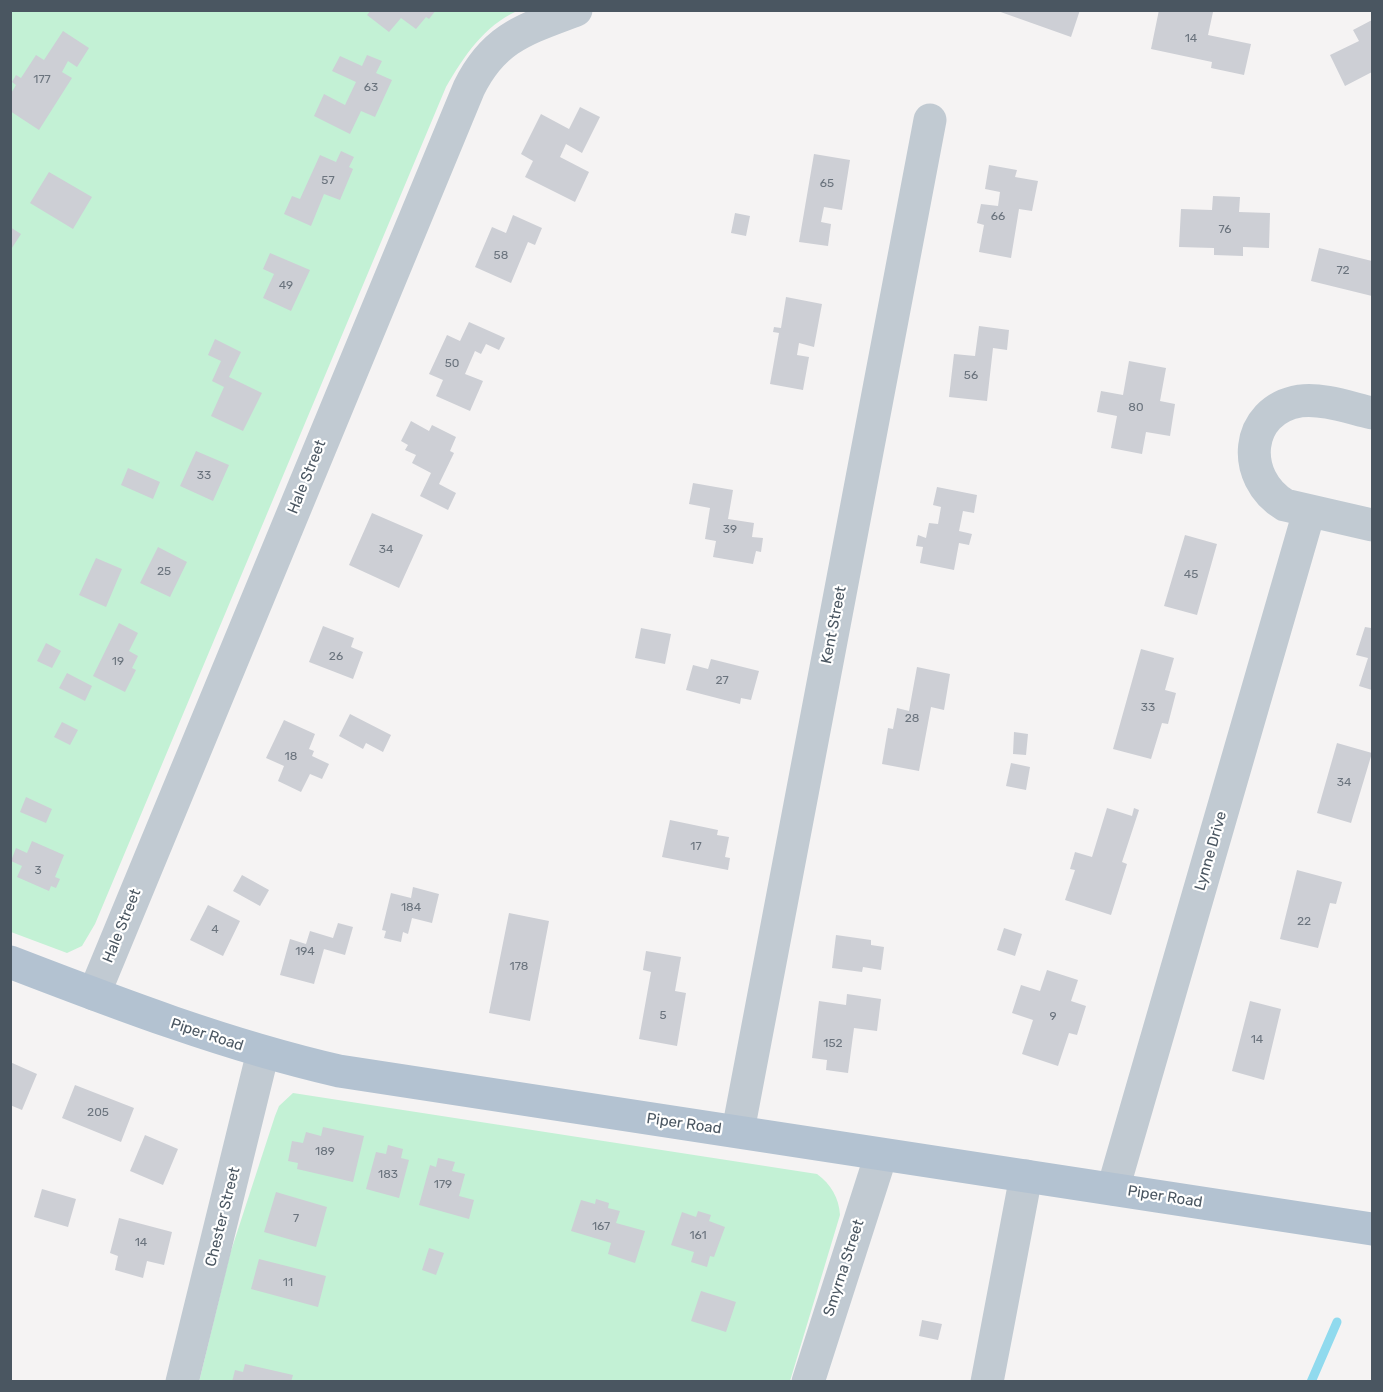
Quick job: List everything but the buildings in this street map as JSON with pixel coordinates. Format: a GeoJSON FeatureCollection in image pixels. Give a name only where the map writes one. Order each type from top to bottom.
{"type":"FeatureCollection","features":[{"type":"Feature","properties":{"kind":"main road","name":"Piper Road"},"geometry":{"type":"LineString","coordinates":[[10,962],[185,1029],[263,1052],[383,1079],[738,1131],[881,1155],[1372,1229]]}},
{"type":"Feature","properties":{"kind":"street","name":"Hale Street"},"geometry":{"type":"LineString","coordinates":[[94,994],[478,68],[508,38],[576,10]]}},
{"type":"Feature","properties":{"kind":"street","name":"Kent Street"},"geometry":{"type":"LineString","coordinates":[[738,1131],[930,120]]}},
{"type":"Feature","properties":{"kind":"street"},"geometry":{"type":"LineString","coordinates":[[1372,413],[1313,401],[1300,401],[1277,411],[1260,430],[1254,454],[1258,479],[1274,498],[1285,505],[1372,525]]}},
{"type":"Feature","properties":{"kind":"street","name":"Lynne Drive"},"geometry":{"type":"LineString","coordinates":[[1113,1189],[1310,512]]}},
{"type":"Feature","properties":{"kind":"street","name":"Chester Street"},"geometry":{"type":"LineString","coordinates":[[182,1382],[263,1052]]}},
{"type":"Feature","properties":{"kind":"street","name":"Smyrna Street"},"geometry":{"type":"LineString","coordinates":[[808,1382],[881,1155]]}},
{"type":"Feature","properties":{"kind":"street"},"geometry":{"type":"LineString","coordinates":[[987,1382],[1026,1176]]}},
{"type":"Feature","properties":{"kind":"green space"},"geometry":{"type":"Polygon","coordinates":[[[10,11],[517,11],[505,17],[485,33],[460,64],[446,87],[95,924],[82,946],[67,953],[11,932],[10,11]]]}},
{"type":"Feature","properties":{"kind":"green space"},"geometry":{"type":"Polygon","coordinates":[[[293,1093],[817,1174],[833,1192],[840,1215],[790,1381],[199,1382],[230,1254],[275,1116],[279,1106],[293,1093]]]}},
{"type":"Feature","properties":{"kind":"waterway"},"geometry":{"type":"LineString","coordinates":[[1311,1382],[1337,1322]]}}]}
